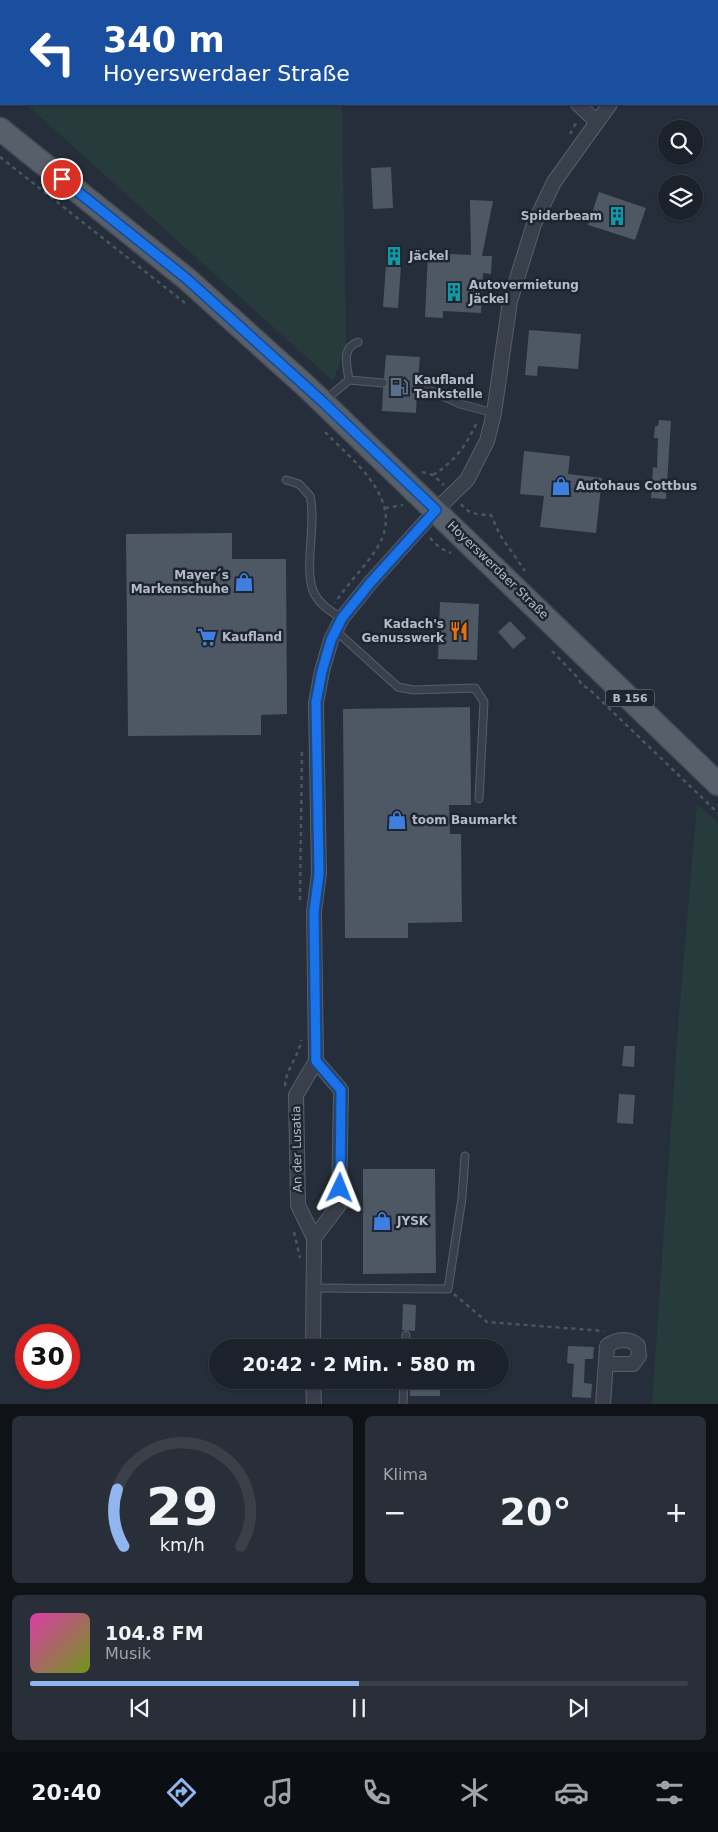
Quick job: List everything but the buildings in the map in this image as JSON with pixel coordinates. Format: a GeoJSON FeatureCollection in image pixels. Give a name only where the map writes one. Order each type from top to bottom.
{"type":"FeatureCollection","features":[{"type":"Feature","properties":{"kind":"main road","name":"Hoyerswerdaer Straße"},"geometry":{"type":"LineString","coordinates":[[0,129],[187,279],[323,402],[718,784]]}},
{"type":"Feature","properties":{"kind":"street"},"geometry":{"type":"LineString","coordinates":[[579,105],[597,122]]}},
{"type":"Feature","properties":{"kind":"street"},"geometry":{"type":"LineString","coordinates":[[314,1238],[339,1205],[341,1155],[341,1090],[316,1061],[314,912],[319,874],[316,702],[322,671],[339,625],[371,582],[436,510],[467,480],[487,441],[494,413],[510,300],[534,224],[554,182],[609,105]]}},
{"type":"Feature","properties":{"kind":"street","name":"An der Lusatia"},"geometry":{"type":"LineString","coordinates":[[313,1339],[314,1238],[298,1205],[296,1096],[316,1061]]}},
{"type":"Feature","properties":{"kind":"street"},"geometry":{"type":"LineString","coordinates":[[603,1404],[607,1346],[617,1341],[630,1340],[638,1346],[639,1356],[637,1362],[629,1366],[606,1364]]}},
{"type":"Feature","properties":{"kind":"street"},"geometry":{"type":"LineString","coordinates":[[313,1389],[314,1404]]}},
{"type":"Feature","properties":{"kind":"lane"},"geometry":{"type":"LineString","coordinates":[[349,380],[346,354],[349,347],[358,342]]}},
{"type":"Feature","properties":{"kind":"lane"},"geometry":{"type":"LineString","coordinates":[[323,402],[349,380],[383,383]]}},
{"type":"Feature","properties":{"kind":"lane"},"geometry":{"type":"LineString","coordinates":[[418,385],[460,404],[494,413]]}},
{"type":"Feature","properties":{"kind":"lane"},"geometry":{"type":"LineString","coordinates":[[286,480],[299,484],[310,496],[311,576],[314,593],[339,625],[398,687],[412,690],[475,688],[484,702],[479,799]]}},
{"type":"Feature","properties":{"kind":"lane"},"geometry":{"type":"LineString","coordinates":[[312,1288],[448,1288],[462,1198],[465,1156]]}},
{"type":"Feature","properties":{"kind":"lane"},"geometry":{"type":"LineString","coordinates":[[406,1335],[406,1339]]}},
{"type":"Feature","properties":{"kind":"lane"},"geometry":{"type":"LineString","coordinates":[[403,1404],[404,1389]]}},
{"type":"Feature","properties":{"kind":"path"},"geometry":{"type":"LineString","coordinates":[[0,157],[186,304]]}},
{"type":"Feature","properties":{"kind":"path"},"geometry":{"type":"LineString","coordinates":[[321,427],[374,483],[381,493],[385,508],[404,505],[420,529],[440,548],[456,556]]}},
{"type":"Feature","properties":{"kind":"path"},"geometry":{"type":"LineString","coordinates":[[547,646],[579,679],[581,684],[590,690],[718,813]]}},
{"type":"Feature","properties":{"kind":"path"},"geometry":{"type":"LineString","coordinates":[[448,1288],[487,1322],[608,1331],[607,1346]]}},
{"type":"Feature","properties":{"kind":"shaded area"},"geometry":{"type":"Polygon","coordinates":[[[27,105],[342,105],[346,346],[333,381],[27,105]]]}},
{"type":"Feature","properties":{"kind":"shaded area"},"geometry":{"type":"Polygon","coordinates":[[[697,804],[718,823],[718,1404],[652,1404],[677,1039],[697,804]]]}},
{"type":"Feature","properties":{"kind":"place","name":"Spiderbeam"},"geometry":{"type":"Point","coordinates":[617,216]}},
{"type":"Feature","properties":{"kind":"place","name":"Jäckel"},"geometry":{"type":"Point","coordinates":[394,256]}},
{"type":"Feature","properties":{"kind":"place","name":"Autovermietung Jäckel"},"geometry":{"type":"Point","coordinates":[454,292]}},
{"type":"Feature","properties":{"kind":"place","name":"Kaufland Tankstelle"},"geometry":{"type":"Point","coordinates":[399,387]}},
{"type":"Feature","properties":{"kind":"place","name":"Autohaus Cottbus"},"geometry":{"type":"Point","coordinates":[561,486]}},
{"type":"Feature","properties":{"kind":"place","name":"Mayer´s Markenschuhe"},"geometry":{"type":"Point","coordinates":[244,582]}},
{"type":"Feature","properties":{"kind":"place","name":"Kadach's Genusswerk"},"geometry":{"type":"Point","coordinates":[459,631]}},
{"type":"Feature","properties":{"kind":"place","name":"Kaufland"},"geometry":{"type":"Point","coordinates":[207,637]}},
{"type":"Feature","properties":{"kind":"place","name":"toom Baumarkt"},"geometry":{"type":"Point","coordinates":[397,820]}},
{"type":"Feature","properties":{"kind":"place","name":"JYSK"},"geometry":{"type":"Point","coordinates":[382,1221]}},
{"type":"Feature","properties":{"kind":"route"},"geometry":{"type":"LineString","coordinates":[[62,179],[187,279],[323,402],[436,510],[371,582],[342,618],[331,640],[316,702],[319,874],[314,912],[316,1061],[341,1090],[340,1188]]}}]}
